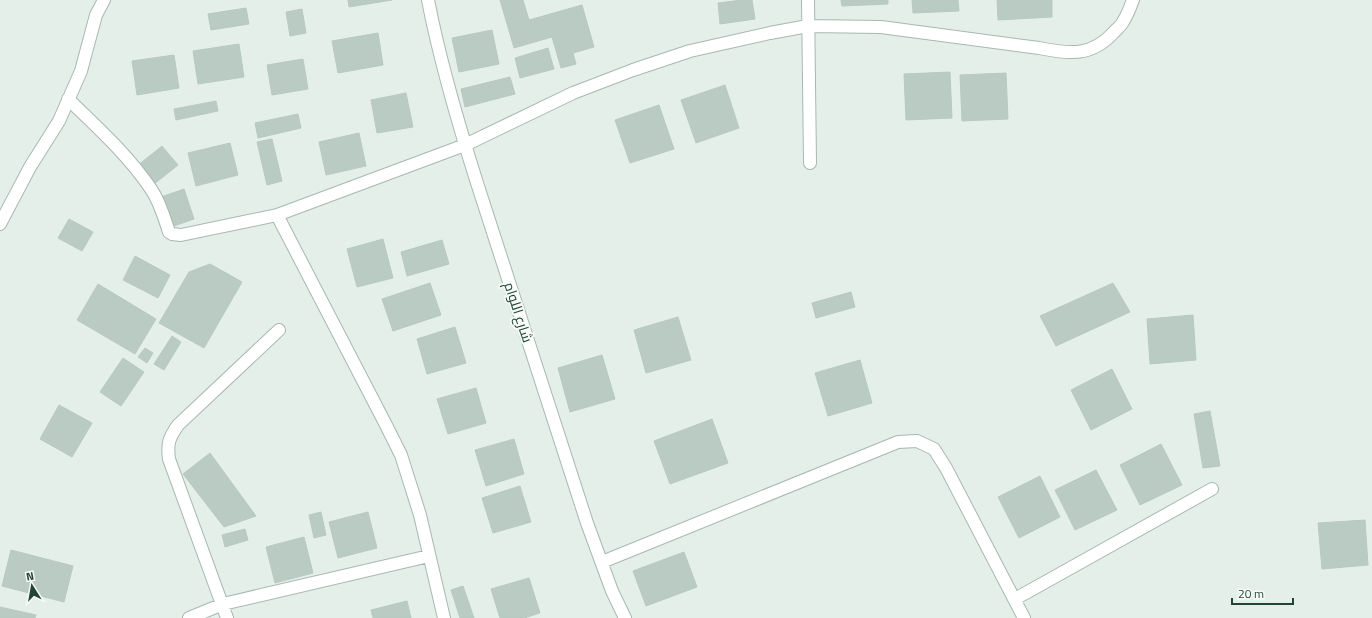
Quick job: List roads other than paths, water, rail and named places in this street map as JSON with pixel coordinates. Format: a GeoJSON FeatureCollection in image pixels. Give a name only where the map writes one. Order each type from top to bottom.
{"type":"FeatureCollection","features":[{"type":"Feature","properties":{"kind":"street"},"geometry":{"type":"LineString","coordinates":[[0,224],[30,167],[59,121],[81,71],[96,15],[104,0]]}},
{"type":"Feature","properties":{"kind":"street","name":"شارع اللوام"},"geometry":{"type":"LineString","coordinates":[[428,0],[436,42],[465,145],[585,516],[612,591],[625,618]]}},
{"type":"Feature","properties":{"kind":"street"},"geometry":{"type":"LineString","coordinates":[[808,0],[810,163]]}},
{"type":"Feature","properties":{"kind":"street"},"geometry":{"type":"LineString","coordinates":[[68,100],[125,155],[158,202],[169,232],[172,234],[181,235],[277,215],[465,145],[573,93],[633,70],[690,51],[808,26],[881,28],[1062,52],[1080,52],[1090,50],[1107,40],[1124,22],[1133,0]]}},
{"type":"Feature","properties":{"kind":"street"},"geometry":{"type":"LineString","coordinates":[[277,215],[401,455],[420,515],[444,618]]}},
{"type":"Feature","properties":{"kind":"street"},"geometry":{"type":"LineString","coordinates":[[227,618],[170,459],[168,449],[170,437],[178,425],[279,330]]}},
{"type":"Feature","properties":{"kind":"street"},"geometry":{"type":"LineString","coordinates":[[602,562],[898,442],[917,441],[934,449],[946,468],[1024,618]]}},
{"type":"Feature","properties":{"kind":"street"},"geometry":{"type":"LineString","coordinates":[[1015,599],[1212,489]]}},
{"type":"Feature","properties":{"kind":"street"},"geometry":{"type":"LineString","coordinates":[[189,618],[223,604],[429,556]]}}]}
